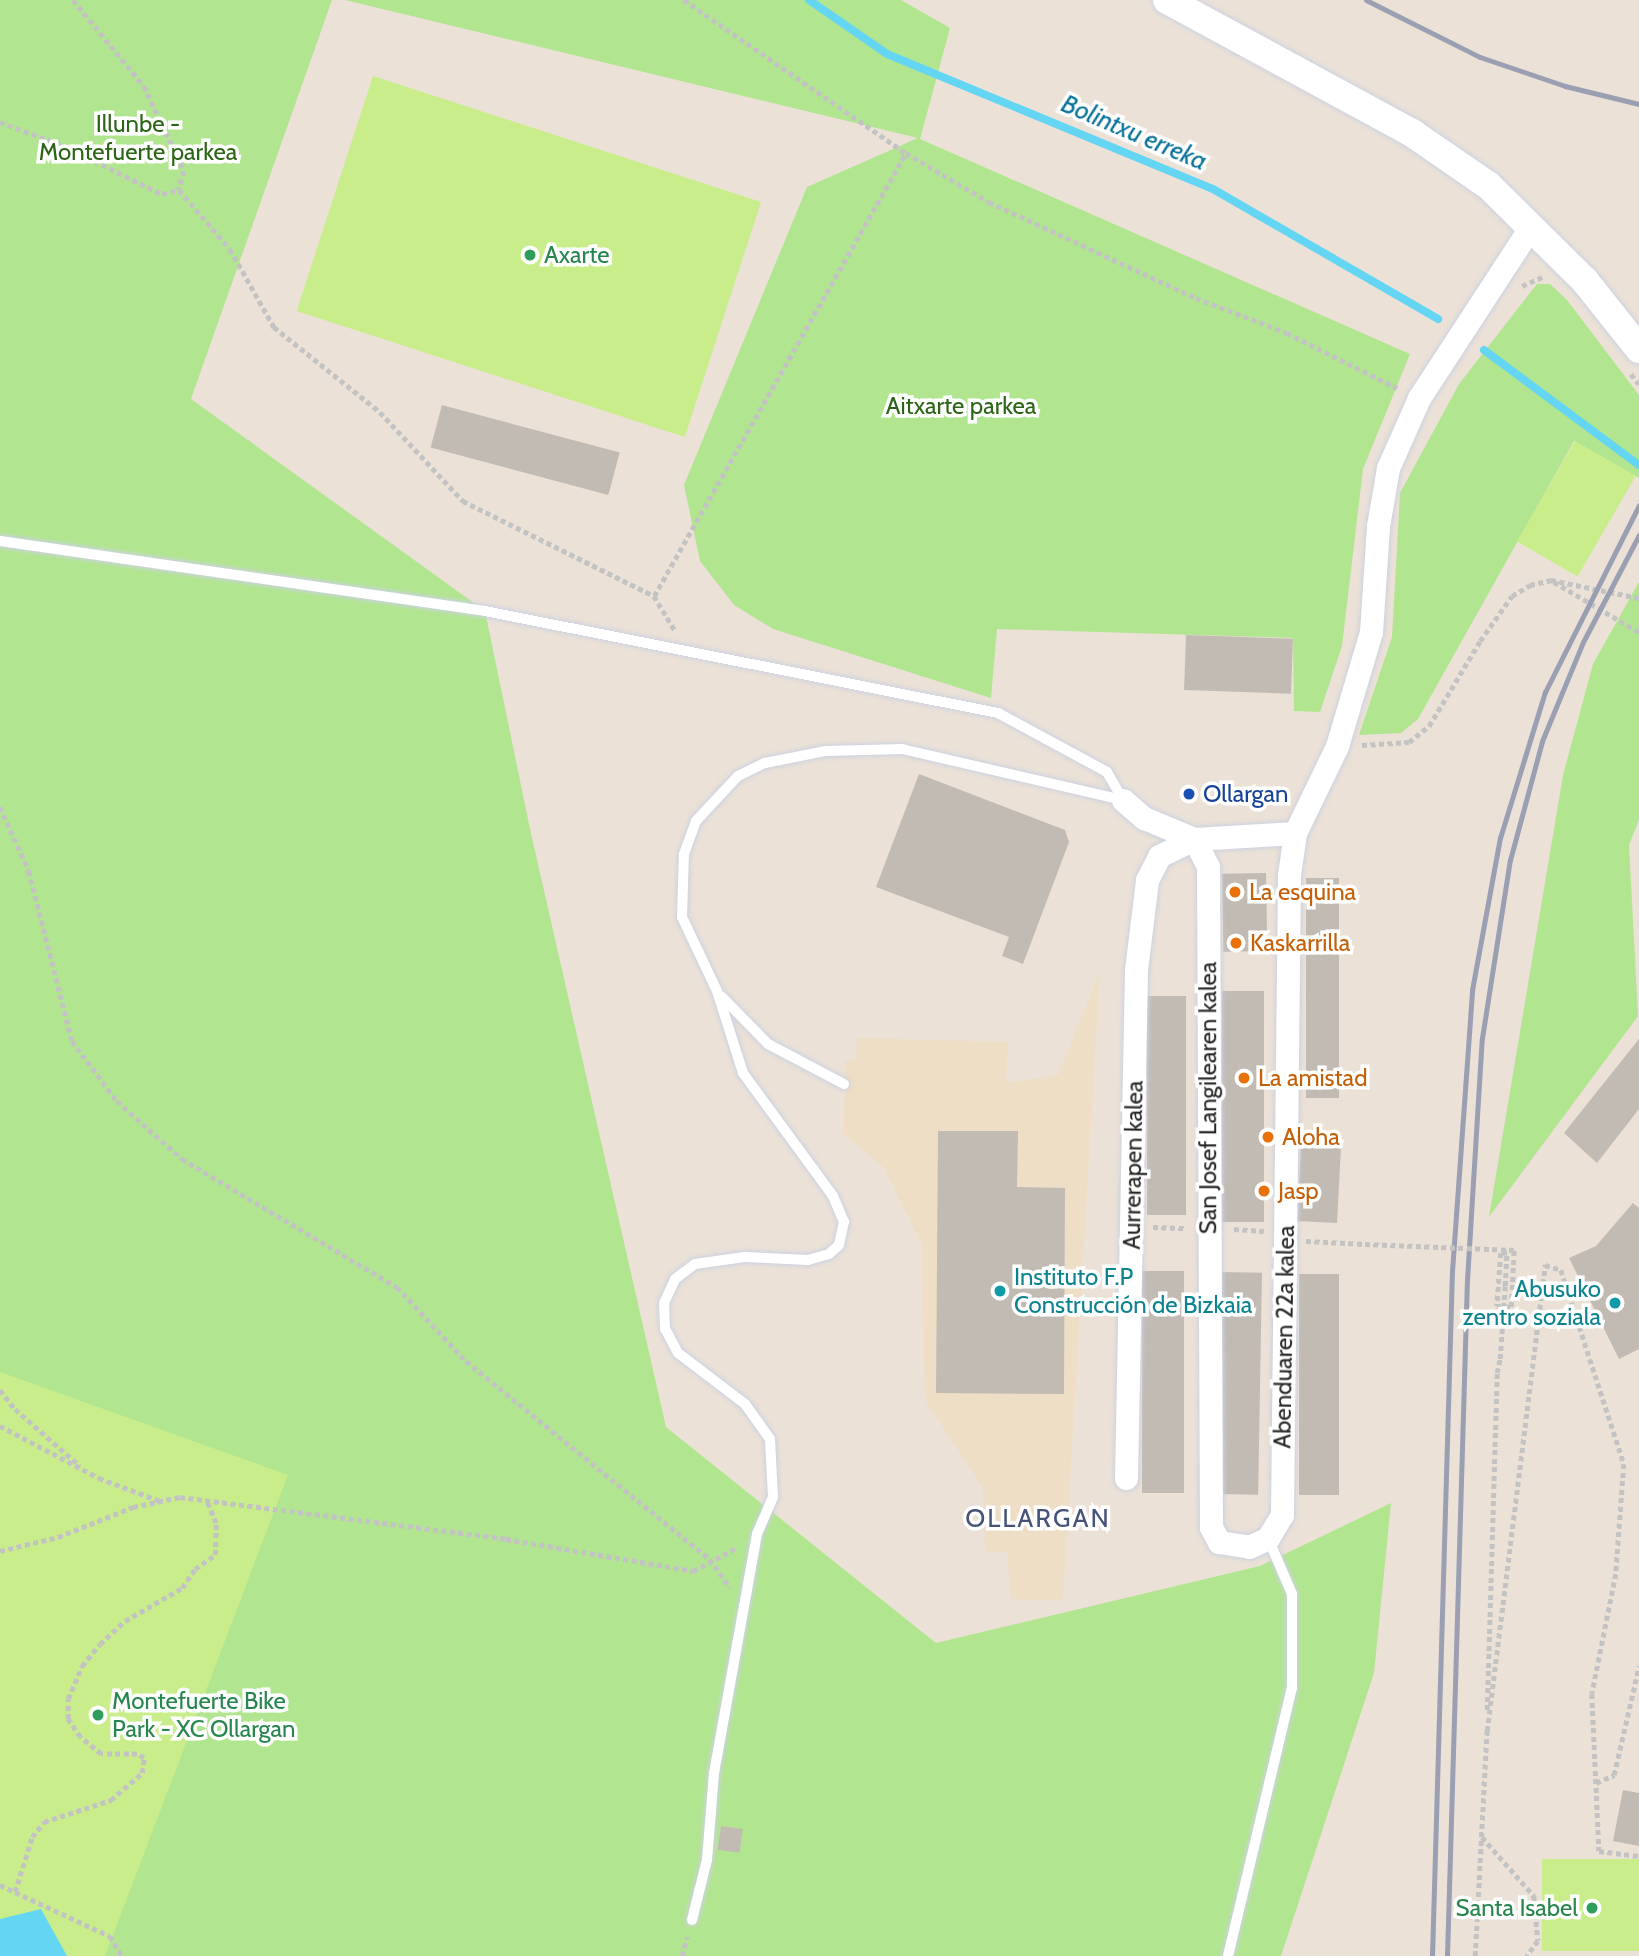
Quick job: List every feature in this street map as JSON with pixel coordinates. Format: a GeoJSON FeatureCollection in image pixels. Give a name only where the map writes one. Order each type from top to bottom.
{"type":"FeatureCollection","features":[{"type":"Feature","properties":{"kind":"street"},"geometry":{"type":"LineString","coordinates":[[1167,0],[1412,133],[1489,186],[1585,281],[1631,357]]}},
{"type":"Feature","properties":{"kind":"street","name":"Abenduaren 22a kalea"},"geometry":{"type":"LineString","coordinates":[[1268,1538],[1282,1515],[1289,875],[1295,833],[1337,746],[1371,632],[1378,526],[1388,468],[1419,398],[1531,226]]}},
{"type":"Feature","properties":{"kind":"street"},"geometry":{"type":"LineString","coordinates":[[1124,800],[1144,818],[1194,839],[1295,833]]}},
{"type":"Feature","properties":{"kind":"street","name":"Aurrerapen kalea"},"geometry":{"type":"LineString","coordinates":[[1126,1478],[1136,971],[1147,880],[1159,856],[1194,839]]}},
{"type":"Feature","properties":{"kind":"street","name":"San Josef Langilearen kalea"},"geometry":{"type":"LineString","coordinates":[[1194,839],[1208,867],[1211,1527],[1219,1542],[1234,1547],[1249,1547],[1268,1538]]}},
{"type":"Feature","properties":{"kind":"lane"},"geometry":{"type":"LineString","coordinates":[[0,541],[485,611],[690,654],[998,713],[1107,772],[1124,800]]}},
{"type":"Feature","properties":{"kind":"lane"},"geometry":{"type":"LineString","coordinates":[[692,1920],[707,1860],[714,1773],[757,1534],[773,1497],[770,1439],[745,1404],[678,1353],[665,1329],[664,1303],[675,1279],[695,1264],[745,1257],[808,1260],[829,1254],[839,1245],[844,1222],[833,1196],[743,1073],[717,991],[682,917],[684,854],[696,821],[738,776],[756,768],[825,751],[902,748],[1124,800]]}},
{"type":"Feature","properties":{"kind":"lane"},"geometry":{"type":"LineString","coordinates":[[717,991],[768,1045],[844,1084]]}},
{"type":"Feature","properties":{"kind":"lane"},"geometry":{"type":"LineString","coordinates":[[1228,1956],[1292,1688],[1292,1594],[1268,1538]]}},
{"type":"Feature","properties":{"kind":"path"},"geometry":{"type":"LineString","coordinates":[[73,0],[145,86],[184,171],[179,190]]}},
{"type":"Feature","properties":{"kind":"path"},"geometry":{"type":"LineString","coordinates":[[684,0],[906,153],[989,202],[1196,298],[1287,333],[1419,398]]}},
{"type":"Feature","properties":{"kind":"path"},"geometry":{"type":"LineString","coordinates":[[0,122],[64,146],[162,194],[179,190]]}},
{"type":"Feature","properties":{"kind":"path"},"geometry":{"type":"LineString","coordinates":[[654,596],[906,153]]}},
{"type":"Feature","properties":{"kind":"path"},"geometry":{"type":"LineString","coordinates":[[179,190],[230,249],[274,327],[380,412],[463,501],[654,596],[690,654]]}},
{"type":"Feature","properties":{"kind":"path"},"geometry":{"type":"LineString","coordinates":[[1516,294],[1524,284],[1548,278]]}},
{"type":"Feature","properties":{"kind":"path"},"geometry":{"type":"LineString","coordinates":[[1631,357],[1639,384]]}},
{"type":"Feature","properties":{"kind":"path"},"geometry":{"type":"LineString","coordinates":[[1337,746],[1409,742],[1429,726],[1512,596],[1551,580],[1639,598]]}},
{"type":"Feature","properties":{"kind":"path"},"geometry":{"type":"LineString","coordinates":[[1551,580],[1639,632]]}},
{"type":"Feature","properties":{"kind":"path"},"geometry":{"type":"LineString","coordinates":[[0,807],[29,870],[72,1041],[117,1101],[182,1159],[397,1287],[466,1361],[710,1559],[693,1571],[506,1539],[205,1500],[161,1501],[133,1507],[58,1538],[0,1551]]}},
{"type":"Feature","properties":{"kind":"path"},"geometry":{"type":"LineString","coordinates":[[1284,1232],[1303,1233],[1303,1240],[1514,1251],[1511,1307],[1497,1306],[1501,1253],[1507,1254],[1505,1286],[1504,1298],[1503,1310],[1503,1322],[1500,1359],[1497,1373],[1487,1731],[1475,1956]]}},
{"type":"Feature","properties":{"kind":"path"},"geometry":{"type":"LineString","coordinates":[[1487,1731],[1545,1265],[1562,1270],[1624,1464],[1616,1574],[1592,1694],[1599,1851],[1639,1856]]}},
{"type":"Feature","properties":{"kind":"path"},"geometry":{"type":"LineString","coordinates":[[0,1390],[15,1409],[85,1471]]}},
{"type":"Feature","properties":{"kind":"path"},"geometry":{"type":"LineString","coordinates":[[0,1426],[85,1471],[161,1501]]}},
{"type":"Feature","properties":{"kind":"path"},"geometry":{"type":"LineString","coordinates":[[15,1892],[32,1837],[44,1822],[111,1800],[142,1773],[144,1758],[137,1754],[101,1754],[80,1737],[68,1719],[68,1699],[82,1666],[100,1644],[125,1621],[182,1588],[215,1555],[216,1523],[205,1500]]}},
{"type":"Feature","properties":{"kind":"path"},"geometry":{"type":"LineString","coordinates":[[1596,1783],[1614,1775],[1639,1666]]}},
{"type":"Feature","properties":{"kind":"path"},"geometry":{"type":"LineString","coordinates":[[1482,1837],[1534,1896],[1538,1941],[1527,1956]]}},
{"type":"Feature","properties":{"kind":"path"},"geometry":{"type":"LineString","coordinates":[[0,1885],[110,1936],[122,1956]]}},
{"type":"Feature","properties":{"kind":"shaded area"},"geometry":{"type":"Polygon","coordinates":[[[1100,972],[1063,1601],[1011,1599],[1007,1551],[985,1553],[983,1488],[925,1400],[922,1245],[884,1168],[844,1134],[845,1061],[856,1060],[857,1038],[1008,1042],[1006,1083],[1058,1075],[1100,972]]]}},
{"type":"Feature","properties":{"kind":"green space","name":"Illunbe - Montefuerte parkea"},"geometry":{"type":"Polygon","coordinates":[[[0,0],[332,0],[191,399],[485,611],[530,829],[666,1427],[936,1643],[1260,1566],[1391,1503],[1374,1673],[1281,1956],[0,1956],[0,0]]]}},
{"type":"Feature","properties":{"kind":"green space","name":"Aitxarte parkea"},"geometry":{"type":"Polygon","coordinates":[[[345,0],[901,0],[950,28],[920,139],[1410,354],[1363,469],[1342,646],[1320,712],[1294,711],[1293,638],[997,629],[991,698],[773,629],[734,605],[700,561],[684,485],[807,187],[918,138],[345,0]]]}},
{"type":"Feature","properties":{"kind":"green space","name":"Axarte"},"geometry":{"type":"Polygon","coordinates":[[[373,76],[761,202],[685,437],[297,311],[373,76]]]}},
{"type":"Feature","properties":{"kind":"green space"},"geometry":{"type":"Polygon","coordinates":[[[1537,284],[1550,284],[1567,300],[1639,395],[1639,478],[1574,441],[1418,719],[1401,733],[1359,735],[1392,637],[1400,493],[1459,384],[1537,284]]]}},
{"type":"Feature","properties":{"kind":"green space"},"geometry":{"type":"Polygon","coordinates":[[[1575,441],[1636,476],[1578,576],[1517,541],[1575,441]]]}},
{"type":"Feature","properties":{"kind":"green space"},"geometry":{"type":"Polygon","coordinates":[[[1639,582],[1639,820],[1629,845],[1638,1016],[1489,1217],[1563,775],[1593,664],[1639,582]]]}},
{"type":"Feature","properties":{"kind":"green space","name":"Montefuerte Bike Park - XC Ollargan"},"geometry":{"type":"Polygon","coordinates":[[[0,1372],[288,1475],[105,1956],[0,1956],[0,1372]]]}},
{"type":"Feature","properties":{"kind":"green space","name":"Santa Isabel"},"geometry":{"type":"Polygon","coordinates":[[[1542,1859],[1639,1859],[1639,1951],[1542,1951],[1542,1859]]]}},
{"type":"Feature","properties":{"kind":"water"},"geometry":{"type":"Polygon","coordinates":[[[41,1909],[67,1956],[0,1956],[0,1919],[41,1909]]]}},
{"type":"Feature","properties":{"kind":"building"},"geometry":{"type":"Polygon","coordinates":[[[442,405],[620,453],[608,495],[431,448],[442,405]]]}},
{"type":"Feature","properties":{"kind":"building"},"geometry":{"type":"Polygon","coordinates":[[[1186,635],[1293,639],[1291,694],[1184,690],[1186,635]]]}},
{"type":"Feature","properties":{"kind":"building"},"geometry":{"type":"Polygon","coordinates":[[[919,774],[1065,830],[1069,842],[1023,964],[1002,956],[1009,937],[876,887],[919,774]]]}},
{"type":"Feature","properties":{"kind":"building"},"geometry":{"type":"Polygon","coordinates":[[[1266,873],[1267,951],[1223,952],[1222,874],[1266,873]]]}},
{"type":"Feature","properties":{"kind":"building"},"geometry":{"type":"Polygon","coordinates":[[[1306,878],[1339,878],[1339,1098],[1306,1098],[1306,878]]]}},
{"type":"Feature","properties":{"kind":"building"},"geometry":{"type":"Polygon","coordinates":[[[1222,991],[1264,991],[1264,1222],[1222,1222],[1222,991]]]}},
{"type":"Feature","properties":{"kind":"building"},"geometry":{"type":"Polygon","coordinates":[[[1147,996],[1186,996],[1186,1215],[1147,1215],[1147,996]]]}},
{"type":"Feature","properties":{"kind":"building"},"geometry":{"type":"Polygon","coordinates":[[[1639,1039],[1639,1109],[1597,1163],[1564,1133],[1639,1039]]]}},
{"type":"Feature","properties":{"kind":"building","name":"Instituto F.P Construcción de Bizkaia"},"geometry":{"type":"Polygon","coordinates":[[[938,1131],[1018,1131],[1017,1187],[1065,1188],[1064,1394],[936,1393],[938,1131]]]}},
{"type":"Feature","properties":{"kind":"building"},"geometry":{"type":"Polygon","coordinates":[[[1301,1146],[1341,1148],[1337,1223],[1297,1221],[1301,1146]]]}},
{"type":"Feature","properties":{"kind":"building","name":"Abusuko zentro soziala"},"geometry":{"type":"Polygon","coordinates":[[[1633,1203],[1639,1208],[1639,1349],[1619,1359],[1569,1258],[1596,1246],[1633,1203]]]}},
{"type":"Feature","properties":{"kind":"building"},"geometry":{"type":"Polygon","coordinates":[[[1142,1271],[1184,1271],[1184,1493],[1142,1493],[1142,1271]]]}},
{"type":"Feature","properties":{"kind":"building"},"geometry":{"type":"Polygon","coordinates":[[[1221,1272],[1262,1273],[1258,1495],[1217,1494],[1221,1272]]]}},
{"type":"Feature","properties":{"kind":"building"},"geometry":{"type":"Polygon","coordinates":[[[1299,1274],[1339,1274],[1339,1495],[1299,1495],[1299,1274]]]}},
{"type":"Feature","properties":{"kind":"building"},"geometry":{"type":"Polygon","coordinates":[[[1623,1790],[1639,1793],[1639,1846],[1613,1841],[1623,1790]]]}},
{"type":"Feature","properties":{"kind":"building"},"geometry":{"type":"Polygon","coordinates":[[[721,1826],[743,1829],[739,1853],[718,1850],[721,1826]]]}},
{"type":"Feature","properties":{"kind":"waterway","name":"Bolintxu erreka"},"geometry":{"type":"LineString","coordinates":[[809,0],[887,54],[1213,189],[1438,319]]}},
{"type":"Feature","properties":{"kind":"waterway"},"geometry":{"type":"LineString","coordinates":[[1484,350],[1639,465]]}},
{"type":"Feature","properties":{"kind":"railway"},"geometry":{"type":"LineString","coordinates":[[1366,0],[1480,57],[1565,86],[1639,104]]}},
{"type":"Feature","properties":{"kind":"railway"},"geometry":{"type":"LineString","coordinates":[[1432,1956],[1452,1271],[1472,990],[1500,838],[1545,692],[1639,505]]}},
{"type":"Feature","properties":{"kind":"railway"},"geometry":{"type":"LineString","coordinates":[[1447,1956],[1467,1280],[1482,1038],[1510,860],[1542,741],[1583,642],[1639,535]]}},
{"type":"Feature","properties":{"kind":"place","name":"Axarte"},"geometry":{"type":"Point","coordinates":[530,255]}},
{"type":"Feature","properties":{"kind":"place","name":"Ollargan"},"geometry":{"type":"Point","coordinates":[1189,794]}},
{"type":"Feature","properties":{"kind":"place","name":"La esquina"},"geometry":{"type":"Point","coordinates":[1235,892]}},
{"type":"Feature","properties":{"kind":"place","name":"Kaskarrilla"},"geometry":{"type":"Point","coordinates":[1236,943]}},
{"type":"Feature","properties":{"kind":"place","name":"La amistad"},"geometry":{"type":"Point","coordinates":[1244,1078]}},
{"type":"Feature","properties":{"kind":"place","name":"Aloha"},"geometry":{"type":"Point","coordinates":[1268,1137]}},
{"type":"Feature","properties":{"kind":"place","name":"Jasp"},"geometry":{"type":"Point","coordinates":[1264,1191]}},
{"type":"Feature","properties":{"kind":"place","name":"Instituto F.P Construcción de Bizkaia"},"geometry":{"type":"Point","coordinates":[1000,1291]}},
{"type":"Feature","properties":{"kind":"place","name":"Abusuko zentro soziala"},"geometry":{"type":"Point","coordinates":[1615,1303]}},
{"type":"Feature","properties":{"kind":"place","name":"Montefuerte Bike Park - XC Ollargan"},"geometry":{"type":"Point","coordinates":[98,1715]}},
{"type":"Feature","properties":{"kind":"place","name":"Santa Isabel"},"geometry":{"type":"Point","coordinates":[1592,1908]}},
{"type":"Feature","properties":{"kind":"district","name":"OLLARGAN"},"geometry":{"type":"Point","coordinates":[1038,1519]}}]}
